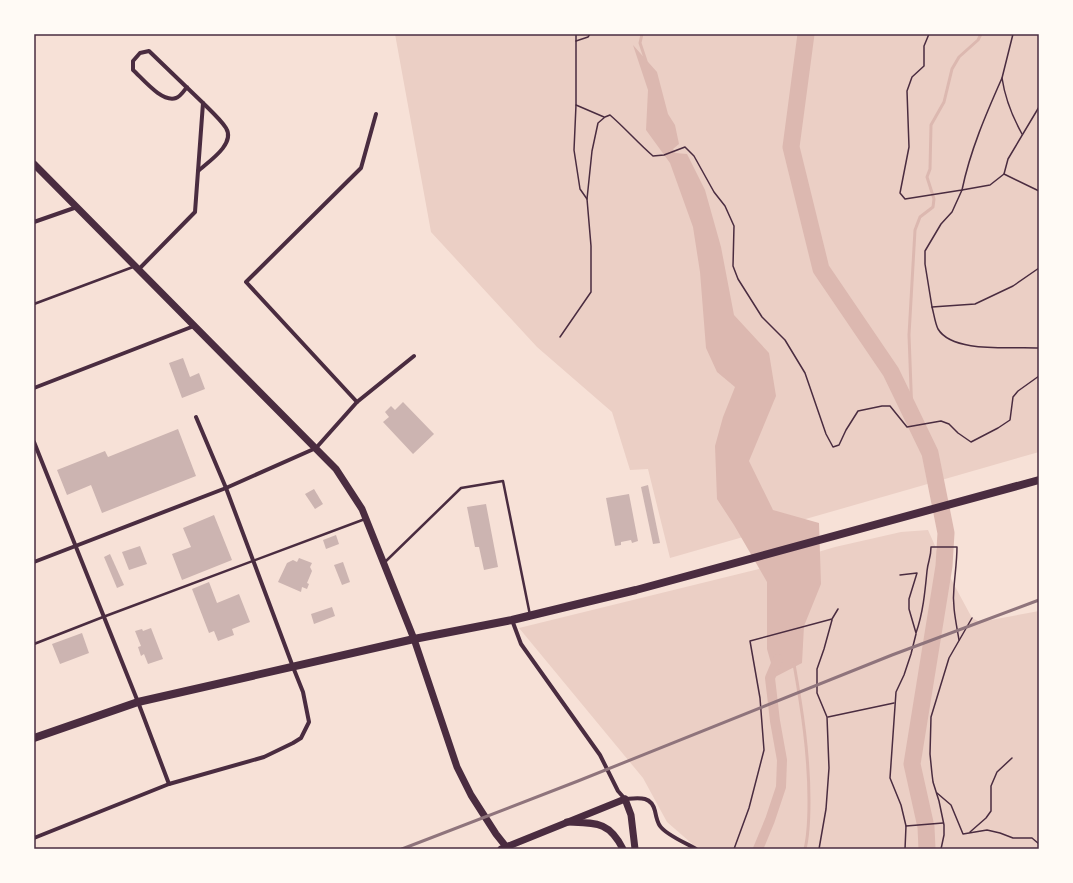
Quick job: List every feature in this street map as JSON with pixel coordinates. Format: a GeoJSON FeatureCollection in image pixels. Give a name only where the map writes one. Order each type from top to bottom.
{"type":"FeatureCollection","features":[{"type":"Feature","properties":{"kind":"highway"},"geometry":{"type":"LineString","coordinates":[[34,738],[138,702],[414,639],[512,620],[636,590],[1039,480]]}},
{"type":"Feature","properties":{"kind":"main road"},"geometry":{"type":"LineString","coordinates":[[34,164],[336,469],[362,509],[414,639],[458,767],[471,795],[496,834],[508,849]]}},
{"type":"Feature","properties":{"kind":"main road"},"geometry":{"type":"LineString","coordinates":[[501,849],[625,799],[631,815],[635,849]]}},
{"type":"Feature","properties":{"kind":"main road"},"geometry":{"type":"LineString","coordinates":[[567,822],[589,823],[607,827],[616,837],[623,849]]}},
{"type":"Feature","properties":{"kind":"street"},"geometry":{"type":"LineString","coordinates":[[187,87],[178,98],[171,99],[162,97],[133,70],[134,61],[140,53],[149,51],[187,87],[227,128],[228,138],[223,149],[198,171]]}},
{"type":"Feature","properties":{"kind":"street"},"geometry":{"type":"LineString","coordinates":[[137,268],[195,212],[203,103]]}},
{"type":"Feature","properties":{"kind":"street"},"geometry":{"type":"LineString","coordinates":[[357,402],[246,282],[361,168],[376,114]]}},
{"type":"Feature","properties":{"kind":"street"},"geometry":{"type":"LineString","coordinates":[[34,222],[77,207]]}},
{"type":"Feature","properties":{"kind":"street"},"geometry":{"type":"LineString","coordinates":[[34,388],[195,325]]}},
{"type":"Feature","properties":{"kind":"street"},"geometry":{"type":"LineString","coordinates":[[34,562],[226,488],[316,448],[357,402],[414,356]]}},
{"type":"Feature","properties":{"kind":"street"},"geometry":{"type":"LineString","coordinates":[[34,838],[169,784],[264,757],[283,749],[301,738],[309,722],[303,692],[292,667],[226,488],[196,417]]}},
{"type":"Feature","properties":{"kind":"street"},"geometry":{"type":"LineString","coordinates":[[34,442],[138,702],[169,784]]}},
{"type":"Feature","properties":{"kind":"street"},"geometry":{"type":"LineString","coordinates":[[512,620],[521,644],[600,755],[618,791],[625,799],[646,799],[653,805],[660,826],[667,832],[696,849]]}},
{"type":"Feature","properties":{"kind":"lane"},"geometry":{"type":"LineString","coordinates":[[34,304],[137,268]]}},
{"type":"Feature","properties":{"kind":"lane"},"geometry":{"type":"LineString","coordinates":[[383,564],[461,488],[503,481],[530,615]]}},
{"type":"Feature","properties":{"kind":"lane"},"geometry":{"type":"LineString","coordinates":[[34,644],[366,519]]}},
{"type":"Feature","properties":{"kind":"path"},"geometry":{"type":"LineString","coordinates":[[576,34],[576,105],[574,150],[580,189],[587,199]]}},
{"type":"Feature","properties":{"kind":"path"},"geometry":{"type":"LineString","coordinates":[[576,41],[588,37],[590,34]]}},
{"type":"Feature","properties":{"kind":"path"},"geometry":{"type":"LineString","coordinates":[[929,34],[924,46],[924,66],[912,77],[907,91],[909,147],[900,193],[905,199],[990,185],[1004,174],[1008,160],[1039,107]]}},
{"type":"Feature","properties":{"kind":"path"},"geometry":{"type":"LineString","coordinates":[[1013,34],[1002,78],[978,134],[966,169],[962,190],[952,212],[941,224],[926,251],[925,264],[932,308],[938,328],[947,339],[957,343],[986,347],[1039,348]]}},
{"type":"Feature","properties":{"kind":"path"},"geometry":{"type":"LineString","coordinates":[[1002,78],[1004,92],[1013,118],[1022,134]]}},
{"type":"Feature","properties":{"kind":"path"},"geometry":{"type":"LineString","coordinates":[[576,105],[604,117]]}},
{"type":"Feature","properties":{"kind":"path"},"geometry":{"type":"LineString","coordinates":[[560,337],[590,292],[591,246],[587,199],[592,151],[598,123],[604,117],[610,115],[627,129],[641,146],[653,156],[664,155],[685,148],[694,156],[714,192],[724,206],[734,226],[733,266],[738,279],[762,317],[785,340],[805,373],[826,434],[833,447],[839,445],[846,430],[858,411],[882,406],[890,406],[907,427],[941,421],[949,424],[958,434],[971,442],[1010,420],[1013,397],[1018,391],[1039,376]]}},
{"type":"Feature","properties":{"kind":"path"},"geometry":{"type":"LineString","coordinates":[[1004,174],[1039,191]]}},
{"type":"Feature","properties":{"kind":"path"},"geometry":{"type":"LineString","coordinates":[[932,308],[975,304],[1013,286],[1039,268]]}},
{"type":"Feature","properties":{"kind":"path"},"geometry":{"type":"LineString","coordinates":[[905,849],[906,826],[901,805],[890,778],[894,703],[896,692],[906,668],[920,622],[931,557],[931,547],[957,547],[954,611],[959,640]]}},
{"type":"Feature","properties":{"kind":"path"},"geometry":{"type":"LineString","coordinates":[[900,575],[917,573],[909,599],[909,609],[916,633]]}},
{"type":"Feature","properties":{"kind":"path"},"geometry":{"type":"LineString","coordinates":[[819,849],[826,809],[829,768],[827,717],[817,693],[817,669],[832,619],[838,609]]}},
{"type":"Feature","properties":{"kind":"path"},"geometry":{"type":"LineString","coordinates":[[941,849],[944,835],[943,823],[932,774],[930,754],[931,717],[949,658],[972,618]]}},
{"type":"Feature","properties":{"kind":"path"},"geometry":{"type":"LineString","coordinates":[[734,849],[749,808],[764,750],[760,698],[750,641],[832,619]]}},
{"type":"Feature","properties":{"kind":"path"},"geometry":{"type":"LineString","coordinates":[[827,717],[894,703]]}},
{"type":"Feature","properties":{"kind":"path"},"geometry":{"type":"LineString","coordinates":[[970,832],[986,818],[991,811],[991,786],[998,772],[1012,758]]}},
{"type":"Feature","properties":{"kind":"path"},"geometry":{"type":"LineString","coordinates":[[937,793],[951,805],[963,834],[987,830],[1013,838],[1032,838],[1039,844]]}},
{"type":"Feature","properties":{"kind":"path"},"geometry":{"type":"LineString","coordinates":[[906,826],[943,823]]}},
{"type":"Feature","properties":{"kind":"shaded area"},"geometry":{"type":"Polygon","coordinates":[[[395,34],[1039,34],[1039,452],[670,558],[648,469],[630,470],[612,412],[537,347],[431,232],[395,34]]]}},
{"type":"Feature","properties":{"kind":"shaded area"},"geometry":{"type":"Polygon","coordinates":[[[633,45],[657,72],[668,114],[675,125],[679,144],[673,149],[675,153],[687,154],[705,190],[721,247],[734,315],[769,353],[776,396],[749,461],[773,510],[819,523],[821,584],[804,626],[802,663],[775,677],[767,649],[767,582],[717,499],[715,446],[723,417],[735,387],[717,372],[706,348],[700,272],[693,227],[670,163],[646,130],[648,90],[633,45]]]}},
{"type":"Feature","properties":{"kind":"shaded area"},"geometry":{"type":"Polygon","coordinates":[[[928,530],[944,566],[972,618],[980,622],[1039,611],[1039,849],[698,849],[667,822],[643,778],[519,628],[771,566],[835,547],[901,532],[928,530]]]}},
{"type":"Feature","properties":{"kind":"building"},"geometry":{"type":"Polygon","coordinates":[[[183,358],[190,377],[199,373],[205,389],[182,398],[169,363],[183,358]]]}},
{"type":"Feature","properties":{"kind":"building"},"geometry":{"type":"Polygon","coordinates":[[[403,402],[434,434],[413,454],[383,422],[389,417],[385,412],[391,406],[395,410],[403,402]]]}},
{"type":"Feature","properties":{"kind":"building"},"geometry":{"type":"Polygon","coordinates":[[[178,429],[196,476],[102,513],[91,485],[67,495],[57,470],[105,451],[108,457],[178,429]]]}},
{"type":"Feature","properties":{"kind":"building"},"geometry":{"type":"Polygon","coordinates":[[[648,485],[660,543],[653,544],[641,487],[648,485]]]}},
{"type":"Feature","properties":{"kind":"building"},"geometry":{"type":"Polygon","coordinates":[[[314,489],[323,504],[315,509],[305,494],[314,489]]]}},
{"type":"Feature","properties":{"kind":"building"},"geometry":{"type":"Polygon","coordinates":[[[629,494],[638,541],[632,543],[631,540],[621,542],[621,545],[615,546],[606,498],[629,494]]]}},
{"type":"Feature","properties":{"kind":"building"},"geometry":{"type":"Polygon","coordinates":[[[486,504],[498,567],[484,570],[479,547],[475,547],[467,507],[486,504]]]}},
{"type":"Feature","properties":{"kind":"building"},"geometry":{"type":"Polygon","coordinates":[[[214,515],[232,560],[182,580],[172,554],[191,547],[183,528],[214,515]]]}},
{"type":"Feature","properties":{"kind":"building"},"geometry":{"type":"Polygon","coordinates":[[[336,535],[339,544],[326,549],[323,540],[336,535]]]}},
{"type":"Feature","properties":{"kind":"building"},"geometry":{"type":"Polygon","coordinates":[[[140,546],[147,564],[129,570],[122,552],[140,546]]]}},
{"type":"Feature","properties":{"kind":"building"},"geometry":{"type":"Polygon","coordinates":[[[110,554],[124,585],[117,588],[104,557],[110,554]]]}},
{"type":"Feature","properties":{"kind":"building"},"geometry":{"type":"Polygon","coordinates":[[[299,558],[312,563],[310,567],[312,571],[307,583],[309,584],[307,589],[302,587],[301,592],[278,582],[287,563],[293,560],[297,562],[299,558]]]}},
{"type":"Feature","properties":{"kind":"building"},"geometry":{"type":"Polygon","coordinates":[[[343,562],[350,582],[342,585],[334,565],[343,562]]]}},
{"type":"Feature","properties":{"kind":"building"},"geometry":{"type":"Polygon","coordinates":[[[209,582],[217,603],[239,594],[250,622],[232,629],[234,635],[218,641],[214,631],[209,633],[192,589],[209,582]]]}},
{"type":"Feature","properties":{"kind":"building"},"geometry":{"type":"Polygon","coordinates":[[[332,607],[335,616],[314,624],[311,614],[332,607]]]}},
{"type":"Feature","properties":{"kind":"building"},"geometry":{"type":"Polygon","coordinates":[[[151,628],[163,659],[148,664],[144,654],[141,656],[138,647],[141,646],[135,631],[142,629],[143,631],[151,628]]]}},
{"type":"Feature","properties":{"kind":"building"},"geometry":{"type":"Polygon","coordinates":[[[82,633],[89,653],[60,664],[52,644],[82,633]]]}},
{"type":"Feature","properties":{"kind":"waterway"},"geometry":{"type":"LineString","coordinates":[[642,34],[640,43],[646,61]]}},
{"type":"Feature","properties":{"kind":"waterway"},"geometry":{"type":"LineString","coordinates":[[806,34],[791,147],[821,269],[891,372],[930,453],[946,533],[944,566],[912,764],[926,827],[927,849]]}},
{"type":"Feature","properties":{"kind":"waterway"},"geometry":{"type":"LineString","coordinates":[[912,415],[909,335],[915,230],[920,217],[933,207],[934,199],[927,177],[930,169],[931,125],[944,102],[952,69],[959,57],[978,40],[981,34]]}},
{"type":"Feature","properties":{"kind":"waterway"},"geometry":{"type":"LineString","coordinates":[[758,849],[781,787],[782,760],[775,721],[770,678],[778,659]]}},
{"type":"Feature","properties":{"kind":"waterway"},"geometry":{"type":"LineString","coordinates":[[794,664],[808,766],[809,819],[805,849]]}},
{"type":"Feature","properties":{"kind":"railway"},"geometry":{"type":"LineString","coordinates":[[402,849],[578,781],[892,655],[1039,600]]}}]}
